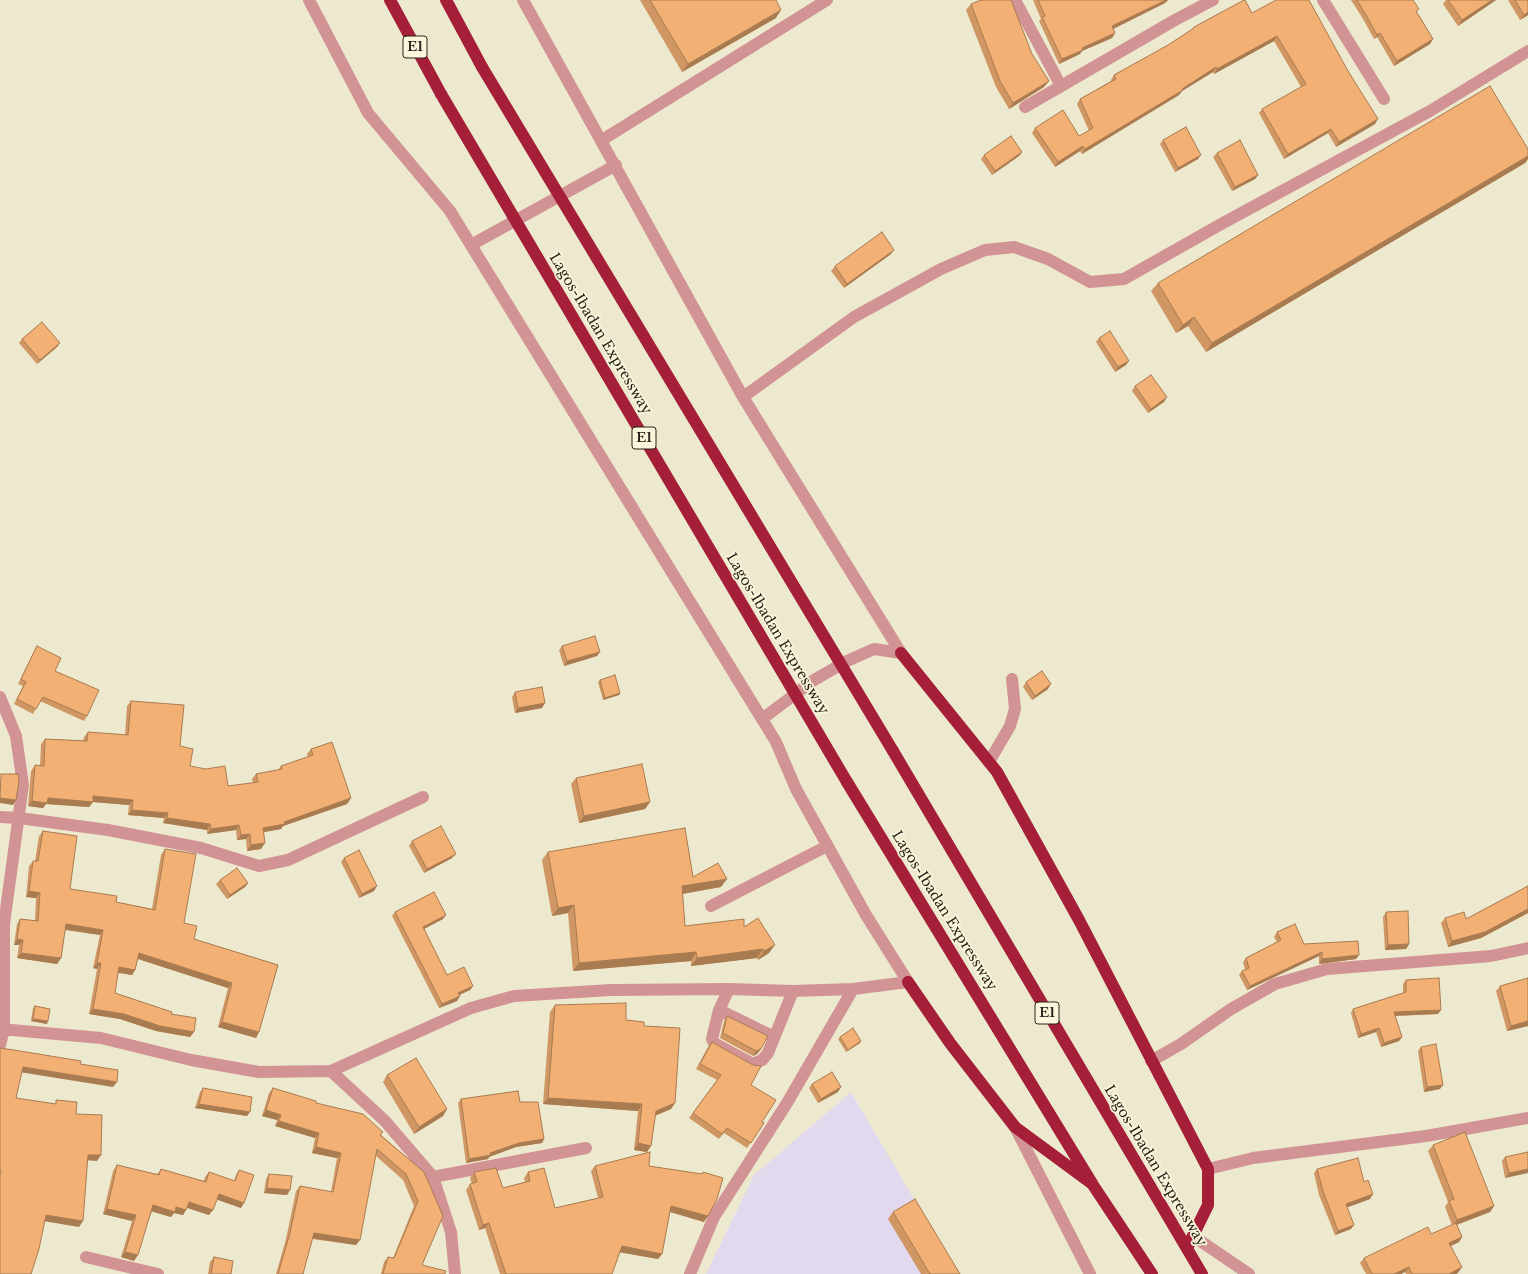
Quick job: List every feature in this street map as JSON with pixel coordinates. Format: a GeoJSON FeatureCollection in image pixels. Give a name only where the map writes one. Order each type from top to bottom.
{"type":"FeatureCollection","features":[{"type":"Feature","properties":{"kind":"highway","name":"Lagos-Ibadan Expressway"},"geometry":{"type":"LineString","coordinates":[[390,0],[441,94],[847,782],[1094,1185],[1152,1274]]}},
{"type":"Feature","properties":{"kind":"highway","name":"Lagos-Ibadan Expressway"},"geometry":{"type":"LineString","coordinates":[[446,0],[482,67],[893,752],[1202,1274]]}},
{"type":"Feature","properties":{"kind":"highway"},"geometry":{"type":"LineString","coordinates":[[901,653],[998,772],[1079,920],[1151,1062],[1208,1169],[1208,1205],[1187,1248]]}},
{"type":"Feature","properties":{"kind":"highway"},"geometry":{"type":"LineString","coordinates":[[908,982],[950,1043],[1015,1128],[1094,1185]]}},
{"type":"Feature","properties":{"kind":"street"},"geometry":{"type":"LineString","coordinates":[[2,1029],[101,1038],[191,1060],[259,1072],[331,1071],[471,1008],[514,996],[611,990],[729,988],[793,991],[853,989],[908,982],[866,916],[796,789],[776,742],[762,719],[450,211],[374,121],[355,89],[309,0]]}},
{"type":"Feature","properties":{"kind":"street"},"geometry":{"type":"LineString","coordinates":[[523,0],[616,165],[744,398],[901,653]]}},
{"type":"Feature","properties":{"kind":"street"},"geometry":{"type":"LineString","coordinates":[[602,140],[827,0]]}},
{"type":"Feature","properties":{"kind":"street"},"geometry":{"type":"LineString","coordinates":[[1015,0],[1061,86]]}},
{"type":"Feature","properties":{"kind":"street"},"geometry":{"type":"LineString","coordinates":[[1026,107],[1175,20],[1213,0]]}},
{"type":"Feature","properties":{"kind":"street"},"geometry":{"type":"LineString","coordinates":[[1323,0],[1384,99]]}},
{"type":"Feature","properties":{"kind":"street"},"geometry":{"type":"LineString","coordinates":[[744,398],[854,317],[941,269],[985,250],[1014,247],[1048,259],[1090,282],[1124,279],[1430,111],[1528,51]]}},
{"type":"Feature","properties":{"kind":"street"},"geometry":{"type":"LineString","coordinates":[[470,245],[616,165]]}},
{"type":"Feature","properties":{"kind":"street"},"geometry":{"type":"LineString","coordinates":[[762,719],[814,680],[847,661],[874,649],[901,653]]}},
{"type":"Feature","properties":{"kind":"street"},"geometry":{"type":"LineString","coordinates":[[989,762],[1010,726],[1016,709],[1012,679]]}},
{"type":"Feature","properties":{"kind":"street"},"geometry":{"type":"LineString","coordinates":[[0,697],[17,743],[23,785],[4,924],[2,1029],[0,1045]]}},
{"type":"Feature","properties":{"kind":"street"},"geometry":{"type":"LineString","coordinates":[[0,817],[19,818],[108,830],[193,847],[259,866],[288,860],[423,797]]}},
{"type":"Feature","properties":{"kind":"street"},"geometry":{"type":"LineString","coordinates":[[711,906],[828,846]]}},
{"type":"Feature","properties":{"kind":"street"},"geometry":{"type":"LineString","coordinates":[[1151,1062],[1181,1044],[1231,1008],[1275,984],[1328,969],[1491,956],[1528,948]]}},
{"type":"Feature","properties":{"kind":"street"},"geometry":{"type":"LineString","coordinates":[[729,988],[712,1036],[714,1043],[753,1064],[762,1060],[768,1053],[793,991]]}},
{"type":"Feature","properties":{"kind":"street"},"geometry":{"type":"LineString","coordinates":[[690,1274],[714,1216],[787,1103],[853,989]]}},
{"type":"Feature","properties":{"kind":"street"},"geometry":{"type":"LineString","coordinates":[[720,1010],[774,1037]]}},
{"type":"Feature","properties":{"kind":"street"},"geometry":{"type":"LineString","coordinates":[[331,1071],[385,1121],[433,1177],[451,1232],[455,1274]]}},
{"type":"Feature","properties":{"kind":"street"},"geometry":{"type":"LineString","coordinates":[[1208,1169],[1253,1158],[1426,1136],[1528,1118]]}},
{"type":"Feature","properties":{"kind":"street"},"geometry":{"type":"LineString","coordinates":[[1015,1128],[1090,1274]]}},
{"type":"Feature","properties":{"kind":"street"},"geometry":{"type":"LineString","coordinates":[[433,1177],[586,1148]]}},
{"type":"Feature","properties":{"kind":"street"},"geometry":{"type":"LineString","coordinates":[[1192,1236],[1249,1274]]}},
{"type":"Feature","properties":{"kind":"street"},"geometry":{"type":"LineString","coordinates":[[86,1257],[158,1274]]}},
{"type":"Feature","properties":{"kind":"shaded area"},"geometry":{"type":"Polygon","coordinates":[[[851,1092],[958,1274],[706,1274],[754,1175],[851,1092]]]}},
{"type":"Feature","properties":{"kind":"building"},"geometry":{"type":"Polygon","coordinates":[[[650,0],[776,0],[781,10],[688,64],[650,0]]]}},
{"type":"Feature","properties":{"kind":"building"},"geometry":{"type":"Polygon","coordinates":[[[981,0],[1011,0],[1032,54],[1049,81],[1013,103],[1000,81],[971,4],[981,0]]]}},
{"type":"Feature","properties":{"kind":"building"},"geometry":{"type":"Polygon","coordinates":[[[1038,0],[1166,0],[1112,26],[1115,33],[1062,59],[1042,17],[1045,16],[1038,0]]]}},
{"type":"Feature","properties":{"kind":"building"},"geometry":{"type":"Polygon","coordinates":[[[1244,0],[1252,13],[1276,0],[1309,0],[1348,71],[1378,119],[1339,142],[1331,129],[1288,154],[1262,109],[1306,84],[1277,36],[1217,69],[1216,67],[1182,89],[1183,90],[1085,149],[1083,146],[1058,162],[1035,128],[1063,110],[1079,136],[1093,128],[1080,99],[1116,79],[1114,75],[1168,45],[1194,27],[1244,0]]]}},
{"type":"Feature","properties":{"kind":"building"},"geometry":{"type":"Polygon","coordinates":[[[1357,0],[1413,0],[1419,9],[1416,11],[1433,39],[1397,61],[1380,33],[1377,35],[1357,0]]]}},
{"type":"Feature","properties":{"kind":"building"},"geometry":{"type":"Polygon","coordinates":[[[1448,0],[1492,0],[1462,20],[1448,0]]]}},
{"type":"Feature","properties":{"kind":"building"},"geometry":{"type":"Polygon","coordinates":[[[1515,0],[1528,0],[1528,12],[1524,15],[1515,0]]]}},
{"type":"Feature","properties":{"kind":"building"},"geometry":{"type":"Polygon","coordinates":[[[1490,86],[1528,149],[1528,156],[1212,343],[1194,317],[1183,325],[1158,283],[1490,86]]]}},
{"type":"Feature","properties":{"kind":"building"},"geometry":{"type":"Polygon","coordinates":[[[1186,127],[1201,155],[1178,168],[1163,140],[1186,127]]]}},
{"type":"Feature","properties":{"kind":"building"},"geometry":{"type":"Polygon","coordinates":[[[1011,136],[1022,152],[995,171],[984,155],[1011,136]]]}},
{"type":"Feature","properties":{"kind":"building"},"geometry":{"type":"Polygon","coordinates":[[[1240,140],[1258,175],[1235,187],[1217,153],[1240,140]]]}},
{"type":"Feature","properties":{"kind":"building"},"geometry":{"type":"Polygon","coordinates":[[[882,232],[894,250],[847,284],[835,266],[882,232]]]}},
{"type":"Feature","properties":{"kind":"building"},"geometry":{"type":"Polygon","coordinates":[[[42,322],[60,343],[40,360],[22,339],[42,322]]]}},
{"type":"Feature","properties":{"kind":"building"},"geometry":{"type":"Polygon","coordinates":[[[1110,331],[1129,361],[1118,367],[1099,338],[1110,331]]]}},
{"type":"Feature","properties":{"kind":"building"},"geometry":{"type":"Polygon","coordinates":[[[1151,375],[1167,397],[1151,409],[1135,386],[1151,375]]]}},
{"type":"Feature","properties":{"kind":"building"},"geometry":{"type":"Polygon","coordinates":[[[595,636],[600,652],[567,661],[562,646],[595,636]]]}},
{"type":"Feature","properties":{"kind":"building"},"geometry":{"type":"Polygon","coordinates":[[[37,646],[61,658],[55,671],[99,690],[87,716],[43,697],[36,709],[17,699],[26,682],[21,679],[37,646]]]}},
{"type":"Feature","properties":{"kind":"building"},"geometry":{"type":"Polygon","coordinates":[[[1042,671],[1051,684],[1035,696],[1026,682],[1042,671]]]}},
{"type":"Feature","properties":{"kind":"building"},"geometry":{"type":"Polygon","coordinates":[[[615,675],[620,693],[605,698],[600,680],[615,675]]]}},
{"type":"Feature","properties":{"kind":"building"},"geometry":{"type":"Polygon","coordinates":[[[542,687],[545,703],[518,708],[515,692],[542,687]]]}},
{"type":"Feature","properties":{"kind":"building"},"geometry":{"type":"Polygon","coordinates":[[[131,701],[184,705],[180,746],[193,749],[190,766],[206,769],[225,766],[228,786],[258,782],[256,774],[282,769],[281,766],[313,755],[311,749],[332,742],[351,798],[284,822],[285,824],[263,828],[265,843],[251,845],[250,834],[241,835],[239,825],[211,829],[210,824],[167,818],[168,813],[132,810],[133,800],[93,796],[93,802],[48,798],[47,803],[32,801],[35,765],[44,766],[45,739],[87,741],[88,732],[128,735],[131,701]]]}},
{"type":"Feature","properties":{"kind":"building"},"geometry":{"type":"Polygon","coordinates":[[[642,764],[650,802],[584,816],[576,778],[642,764]]]}},
{"type":"Feature","properties":{"kind":"building"},"geometry":{"type":"Polygon","coordinates":[[[1,774],[18,774],[19,781],[16,800],[0,798],[1,774]]]}},
{"type":"Feature","properties":{"kind":"building"},"geometry":{"type":"Polygon","coordinates":[[[441,826],[456,854],[427,869],[412,841],[441,826]]]}},
{"type":"Feature","properties":{"kind":"building"},"geometry":{"type":"Polygon","coordinates":[[[685,828],[693,877],[718,863],[727,879],[682,886],[685,926],[744,919],[744,927],[758,918],[775,945],[764,951],[763,949],[697,958],[696,952],[579,963],[574,905],[558,908],[548,852],[685,828]]]}},
{"type":"Feature","properties":{"kind":"building"},"geometry":{"type":"Polygon","coordinates":[[[43,831],[77,836],[70,889],[117,896],[116,902],[155,910],[165,849],[196,854],[184,923],[197,926],[194,939],[278,965],[259,1032],[222,1022],[232,983],[139,953],[135,970],[119,967],[115,993],[172,1012],[171,1014],[196,1018],[194,1032],[160,1026],[124,1014],[93,1009],[101,963],[97,963],[103,930],[66,924],[61,958],[21,953],[23,940],[17,939],[20,919],[38,921],[40,893],[29,891],[33,861],[38,861],[43,831]]]}},
{"type":"Feature","properties":{"kind":"building"},"geometry":{"type":"Polygon","coordinates":[[[359,850],[377,886],[362,894],[344,858],[359,850]]]}},
{"type":"Feature","properties":{"kind":"building"},"geometry":{"type":"Polygon","coordinates":[[[237,868],[248,883],[230,895],[220,880],[237,868]]]}},
{"type":"Feature","properties":{"kind":"building"},"geometry":{"type":"Polygon","coordinates":[[[1528,886],[1528,909],[1485,932],[1452,941],[1445,918],[1464,912],[1466,919],[1528,886]]]}},
{"type":"Feature","properties":{"kind":"building"},"geometry":{"type":"Polygon","coordinates":[[[434,892],[446,915],[423,927],[447,975],[464,967],[473,986],[458,993],[460,996],[442,1004],[395,912],[434,892]]]}},
{"type":"Feature","properties":{"kind":"building"},"geometry":{"type":"Polygon","coordinates":[[[1408,911],[1409,944],[1388,945],[1386,912],[1408,911]]]}},
{"type":"Feature","properties":{"kind":"building"},"geometry":{"type":"Polygon","coordinates":[[[1295,924],[1304,944],[1358,941],[1359,955],[1322,959],[1322,952],[1250,986],[1242,971],[1249,968],[1246,958],[1281,940],[1277,932],[1295,924]]]}},
{"type":"Feature","properties":{"kind":"building"},"geometry":{"type":"Polygon","coordinates":[[[1439,978],[1441,1010],[1394,1012],[1402,1037],[1384,1043],[1379,1028],[1361,1034],[1353,1009],[1406,992],[1406,980],[1439,978]]]}},
{"type":"Feature","properties":{"kind":"building"},"geometry":{"type":"Polygon","coordinates":[[[1528,978],[1528,1021],[1511,1026],[1500,986],[1528,978]]]}},
{"type":"Feature","properties":{"kind":"building"},"geometry":{"type":"Polygon","coordinates":[[[626,1003],[626,1020],[644,1022],[644,1026],[680,1028],[675,1103],[656,1111],[651,1146],[638,1143],[642,1104],[548,1098],[555,1005],[626,1003]]]}},
{"type":"Feature","properties":{"kind":"building"},"geometry":{"type":"Polygon","coordinates":[[[35,1006],[50,1009],[48,1021],[33,1019],[35,1006]]]}},
{"type":"Feature","properties":{"kind":"building"},"geometry":{"type":"Polygon","coordinates":[[[727,1016],[768,1036],[761,1049],[756,1051],[723,1033],[727,1016]]]}},
{"type":"Feature","properties":{"kind":"building"},"geometry":{"type":"Polygon","coordinates":[[[853,1028],[861,1041],[848,1050],[840,1037],[853,1028]]]}},
{"type":"Feature","properties":{"kind":"building"},"geometry":{"type":"Polygon","coordinates":[[[712,1042],[753,1065],[761,1066],[751,1085],[776,1100],[751,1143],[727,1128],[722,1134],[693,1113],[721,1075],[700,1064],[712,1042]]]}},
{"type":"Feature","properties":{"kind":"building"},"geometry":{"type":"Polygon","coordinates":[[[1436,1044],[1443,1085],[1427,1087],[1421,1047],[1436,1044]]]}},
{"type":"Feature","properties":{"kind":"building"},"geometry":{"type":"Polygon","coordinates":[[[0,1048],[81,1061],[80,1064],[118,1070],[117,1082],[23,1067],[16,1098],[56,1104],[56,1100],[77,1102],[76,1114],[102,1115],[101,1155],[88,1155],[83,1221],[46,1215],[39,1249],[31,1274],[0,1274],[0,1048]]]}},
{"type":"Feature","properties":{"kind":"building"},"geometry":{"type":"Polygon","coordinates":[[[416,1058],[447,1109],[419,1127],[387,1075],[416,1058]]]}},
{"type":"Feature","properties":{"kind":"building"},"geometry":{"type":"Polygon","coordinates":[[[832,1072],[841,1087],[821,1099],[812,1084],[832,1072]]]}},
{"type":"Feature","properties":{"kind":"building"},"geometry":{"type":"Polygon","coordinates":[[[203,1088],[252,1097],[250,1112],[199,1104],[203,1088]]]}},
{"type":"Feature","properties":{"kind":"building"},"geometry":{"type":"Polygon","coordinates":[[[273,1088],[316,1101],[316,1103],[363,1114],[383,1132],[380,1135],[424,1172],[443,1216],[422,1265],[446,1271],[445,1274],[383,1274],[388,1257],[394,1258],[418,1201],[406,1174],[377,1149],[360,1240],[314,1233],[303,1274],[278,1274],[290,1233],[300,1186],[333,1192],[341,1153],[316,1147],[319,1133],[279,1121],[281,1115],[266,1110],[273,1088]]]}},
{"type":"Feature","properties":{"kind":"building"},"geometry":{"type":"Polygon","coordinates":[[[518,1091],[520,1102],[538,1102],[544,1139],[519,1143],[490,1153],[491,1155],[469,1159],[461,1099],[518,1091]]]}},
{"type":"Feature","properties":{"kind":"building"},"geometry":{"type":"Polygon","coordinates":[[[1465,1132],[1494,1206],[1457,1220],[1449,1201],[1454,1199],[1433,1145],[1465,1132]]]}},
{"type":"Feature","properties":{"kind":"building"},"geometry":{"type":"Polygon","coordinates":[[[650,1152],[649,1166],[702,1174],[703,1172],[723,1178],[717,1199],[708,1216],[671,1206],[662,1254],[622,1246],[612,1274],[506,1274],[489,1223],[483,1225],[470,1184],[477,1182],[474,1172],[496,1168],[503,1188],[530,1181],[528,1172],[544,1168],[555,1208],[603,1197],[595,1166],[650,1152]]]}},
{"type":"Feature","properties":{"kind":"building"},"geometry":{"type":"Polygon","coordinates":[[[1528,1152],[1528,1169],[1509,1173],[1505,1157],[1528,1152]]]}},
{"type":"Feature","properties":{"kind":"building"},"geometry":{"type":"Polygon","coordinates":[[[1358,1158],[1364,1182],[1368,1180],[1373,1194],[1346,1204],[1354,1225],[1338,1231],[1323,1191],[1317,1169],[1358,1158]]]}},
{"type":"Feature","properties":{"kind":"building"},"geometry":{"type":"Polygon","coordinates":[[[117,1165],[159,1175],[161,1169],[206,1182],[209,1172],[235,1181],[239,1170],[254,1175],[244,1203],[219,1194],[213,1210],[189,1202],[186,1210],[176,1207],[175,1212],[153,1205],[138,1255],[125,1252],[136,1215],[107,1209],[117,1165]]]}},
{"type":"Feature","properties":{"kind":"building"},"geometry":{"type":"Polygon","coordinates":[[[269,1174],[292,1176],[290,1190],[267,1188],[269,1174]]]}},
{"type":"Feature","properties":{"kind":"building"},"geometry":{"type":"Polygon","coordinates":[[[915,1199],[960,1274],[930,1274],[893,1212],[915,1199]]]}},
{"type":"Feature","properties":{"kind":"building"},"geometry":{"type":"Polygon","coordinates":[[[1456,1223],[1462,1237],[1449,1243],[1462,1267],[1449,1274],[1412,1274],[1409,1267],[1394,1274],[1372,1274],[1364,1258],[1428,1227],[1431,1234],[1456,1223]]]}},
{"type":"Feature","properties":{"kind":"building"},"geometry":{"type":"Polygon","coordinates":[[[214,1257],[233,1261],[231,1274],[211,1274],[214,1257]]]}}]}
